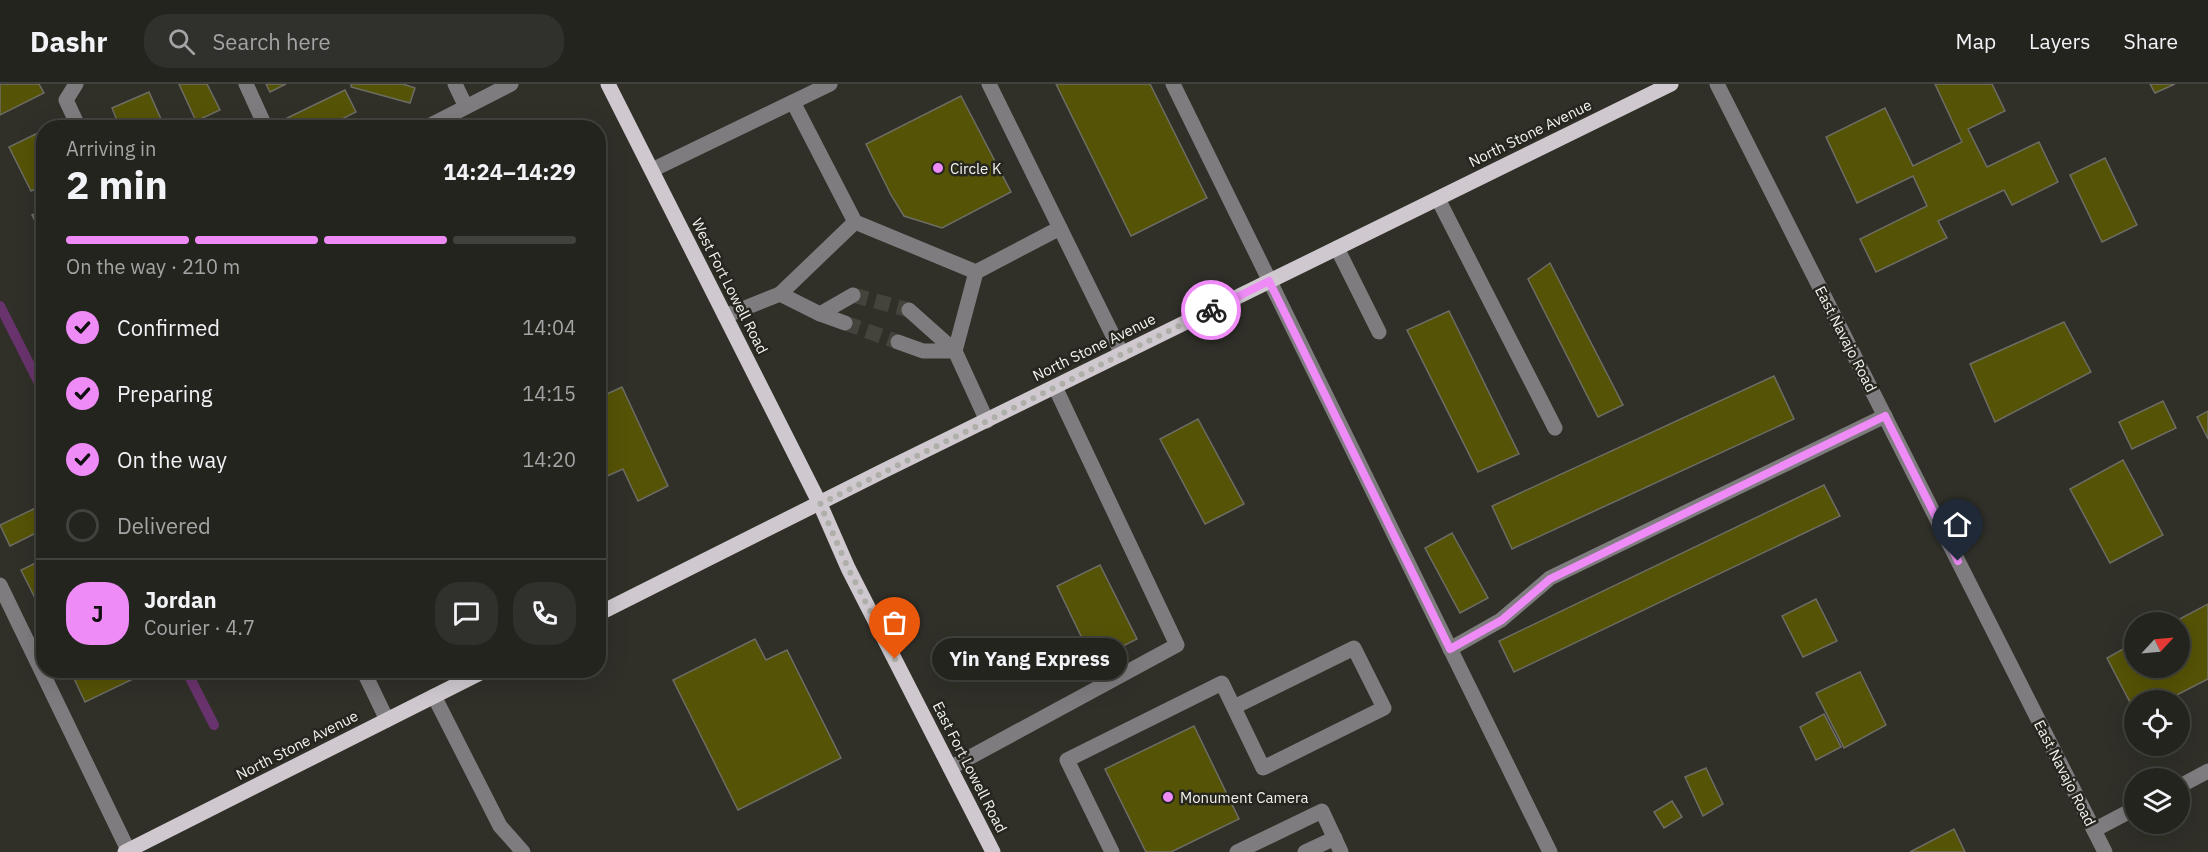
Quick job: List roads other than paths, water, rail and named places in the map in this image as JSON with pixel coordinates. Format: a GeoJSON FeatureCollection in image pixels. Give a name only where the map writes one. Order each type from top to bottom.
{"type":"FeatureCollection","features":[{"type":"Feature","properties":{"kind":"main road","name":"West Fort Lowell Road"},"geometry":{"type":"LineString","coordinates":[[608,84],[820,504]]}},
{"type":"Feature","properties":{"kind":"main road","name":"North Stone Avenue"},"geometry":{"type":"LineString","coordinates":[[606,610],[1671,84]]}},
{"type":"Feature","properties":{"kind":"main road","name":"East Fort Lowell Road"},"geometry":{"type":"LineString","coordinates":[[820,504],[848,568],[993,852]]}},
{"type":"Feature","properties":{"kind":"main road","name":"North Stone Avenue"},"geometry":{"type":"LineString","coordinates":[[127,851],[434,696],[457,678]]}},
{"type":"Feature","properties":{"kind":"street"},"geometry":{"type":"LineString","coordinates":[[75,120],[66,100],[76,84]]}},
{"type":"Feature","properties":{"kind":"street"},"geometry":{"type":"LineString","coordinates":[[246,84],[262,120]]}},
{"type":"Feature","properties":{"kind":"street"},"geometry":{"type":"LineString","coordinates":[[455,84],[466,107]]}},
{"type":"Feature","properties":{"kind":"street"},"geometry":{"type":"LineString","coordinates":[[441,120],[511,84]]}},
{"type":"Feature","properties":{"kind":"street"},"geometry":{"type":"LineString","coordinates":[[652,170],[830,84]]}},
{"type":"Feature","properties":{"kind":"street"},"geometry":{"type":"LineString","coordinates":[[989,84],[1122,354]]}},
{"type":"Feature","properties":{"kind":"street"},"geometry":{"type":"LineString","coordinates":[[1173,84],[1550,852]]}},
{"type":"Feature","properties":{"kind":"street","name":"East Navajo Road"},"geometry":{"type":"LineString","coordinates":[[1717,84],[2105,852]]}},
{"type":"Feature","properties":{"kind":"street"},"geometry":{"type":"LineString","coordinates":[[793,102],[855,222],[976,272]]}},
{"type":"Feature","properties":{"kind":"street"},"geometry":{"type":"LineString","coordinates":[[1438,199],[1555,428]]}},
{"type":"Feature","properties":{"kind":"street"},"geometry":{"type":"LineString","coordinates":[[725,316],[780,294],[855,222]]}},
{"type":"Feature","properties":{"kind":"street"},"geometry":{"type":"LineString","coordinates":[[955,351],[976,272],[1060,228]]}},
{"type":"Feature","properties":{"kind":"street"},"geometry":{"type":"LineString","coordinates":[[1337,248],[1379,332]]}},
{"type":"Feature","properties":{"kind":"street"},"geometry":{"type":"LineString","coordinates":[[780,294],[820,314],[845,323]]}},
{"type":"Feature","properties":{"kind":"street"},"geometry":{"type":"LineString","coordinates":[[820,314],[854,295]]}},
{"type":"Feature","properties":{"kind":"street"},"geometry":{"type":"LineString","coordinates":[[909,310],[955,351],[987,421]]}},
{"type":"Feature","properties":{"kind":"street"},"geometry":{"type":"LineString","coordinates":[[898,342],[923,351],[955,351]]}},
{"type":"Feature","properties":{"kind":"street"},"geometry":{"type":"LineString","coordinates":[[950,768],[1177,645],[1055,387]]}},
{"type":"Feature","properties":{"kind":"street"},"geometry":{"type":"LineString","coordinates":[[1450,649],[1502,620],[1550,579],[1885,416]]}},
{"type":"Feature","properties":{"kind":"street"},"geometry":{"type":"LineString","coordinates":[[0,585],[36,660]]}},
{"type":"Feature","properties":{"kind":"street"},"geometry":{"type":"LineString","coordinates":[[1112,852],[1067,760],[1222,683],[1263,768],[1384,708],[1354,648],[1234,707]]}},
{"type":"Feature","properties":{"kind":"street"},"geometry":{"type":"LineString","coordinates":[[44,678],[127,851]]}},
{"type":"Feature","properties":{"kind":"street"},"geometry":{"type":"LineString","coordinates":[[367,678],[387,720]]}},
{"type":"Feature","properties":{"kind":"street"},"geometry":{"type":"LineString","coordinates":[[434,696],[500,826],[523,852]]}},
{"type":"Feature","properties":{"kind":"street"},"geometry":{"type":"LineString","coordinates":[[2190,781],[2208,771]]}},
{"type":"Feature","properties":{"kind":"street"},"geometry":{"type":"LineString","coordinates":[[1237,852],[1322,811],[1338,845],[1305,852]]}},
{"type":"Feature","properties":{"kind":"street"},"geometry":{"type":"LineString","coordinates":[[2094,830],[2124,814]]}},
{"type":"Feature","properties":{"kind":"waterway"},"geometry":{"type":"LineString","coordinates":[[0,306],[36,377]]}},
{"type":"Feature","properties":{"kind":"waterway"},"geometry":{"type":"LineString","coordinates":[[190,678],[214,725]]}},
{"type":"Feature","properties":{"kind":"tunnel"},"geometry":{"type":"LineString","coordinates":[[853,295],[909,310]]}},
{"type":"Feature","properties":{"kind":"tunnel"},"geometry":{"type":"LineString","coordinates":[[845,323],[898,342]]}},
{"type":"Feature","properties":{"kind":"place","name":"Circle K"},"geometry":{"type":"Point","coordinates":[938,168]}},
{"type":"Feature","properties":{"kind":"place","name":"Yin Yang Express"},"geometry":{"type":"Point","coordinates":[895,659]}},
{"type":"Feature","properties":{"kind":"place","name":"Monument Camera"},"geometry":{"type":"Point","coordinates":[1168,797]}}]}
